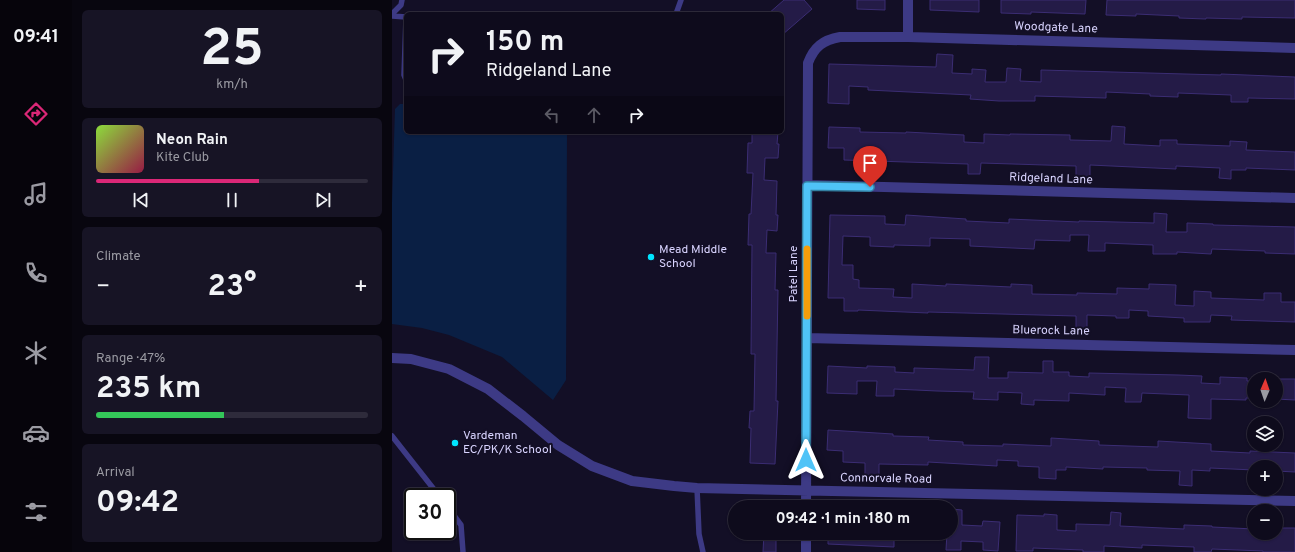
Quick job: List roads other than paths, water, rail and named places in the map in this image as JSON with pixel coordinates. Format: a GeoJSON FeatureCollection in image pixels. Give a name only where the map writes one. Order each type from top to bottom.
{"type":"FeatureCollection","features":[{"type":"Feature","properties":{"kind":"street"},"geometry":{"type":"LineString","coordinates":[[908,0],[908,37]]}},
{"type":"Feature","properties":{"kind":"street","name":"Woodgate Lane"},"geometry":{"type":"LineString","coordinates":[[819,45],[830,39],[840,37],[908,37],[1295,48]]}},
{"type":"Feature","properties":{"kind":"street","name":"Patel Lane"},"geometry":{"type":"LineString","coordinates":[[806,500],[808,63],[811,54],[819,45]]}},
{"type":"Feature","properties":{"kind":"street","name":"Ridgeland Lane"},"geometry":{"type":"LineString","coordinates":[[807,186],[1295,198]]}},
{"type":"Feature","properties":{"kind":"street","name":"Bluerock Lane"},"geometry":{"type":"LineString","coordinates":[[807,338],[1295,350]]}},
{"type":"Feature","properties":{"kind":"street","name":"Connorvale Road"},"geometry":{"type":"LineString","coordinates":[[392,358],[411,359],[449,369],[488,389],[558,445],[592,466],[632,481],[697,488],[1295,501]]}},
{"type":"Feature","properties":{"kind":"street"},"geometry":{"type":"LineString","coordinates":[[806,540],[806,552]]}},
{"type":"Feature","properties":{"kind":"lane"},"geometry":{"type":"LineString","coordinates":[[392,15],[401,4],[402,0]]}},
{"type":"Feature","properties":{"kind":"lane"},"geometry":{"type":"LineString","coordinates":[[677,12],[681,0]]}},
{"type":"Feature","properties":{"kind":"lane"},"geometry":{"type":"LineString","coordinates":[[392,15],[404,17]]}},
{"type":"Feature","properties":{"kind":"lane"},"geometry":{"type":"LineString","coordinates":[[392,436],[433,488]]}},
{"type":"Feature","properties":{"kind":"lane"},"geometry":{"type":"LineString","coordinates":[[697,488],[699,534],[703,552]]}},
{"type":"Feature","properties":{"kind":"lane"},"geometry":{"type":"LineString","coordinates":[[456,518],[461,525],[462,552]]}},
{"type":"Feature","properties":{"kind":"water"},"geometry":{"type":"Polygon","coordinates":[[[400,104],[404,104],[404,134],[567,134],[566,380],[553,400],[502,357],[449,335],[422,328],[392,324],[392,203],[395,109],[400,104]]]}},
{"type":"Feature","properties":{"kind":"place","name":"Mead Middle School"},"geometry":{"type":"Point","coordinates":[651,257]}},
{"type":"Feature","properties":{"kind":"place","name":"Vardeman EC/PK/K School"},"geometry":{"type":"Point","coordinates":[455,443]}}]}
